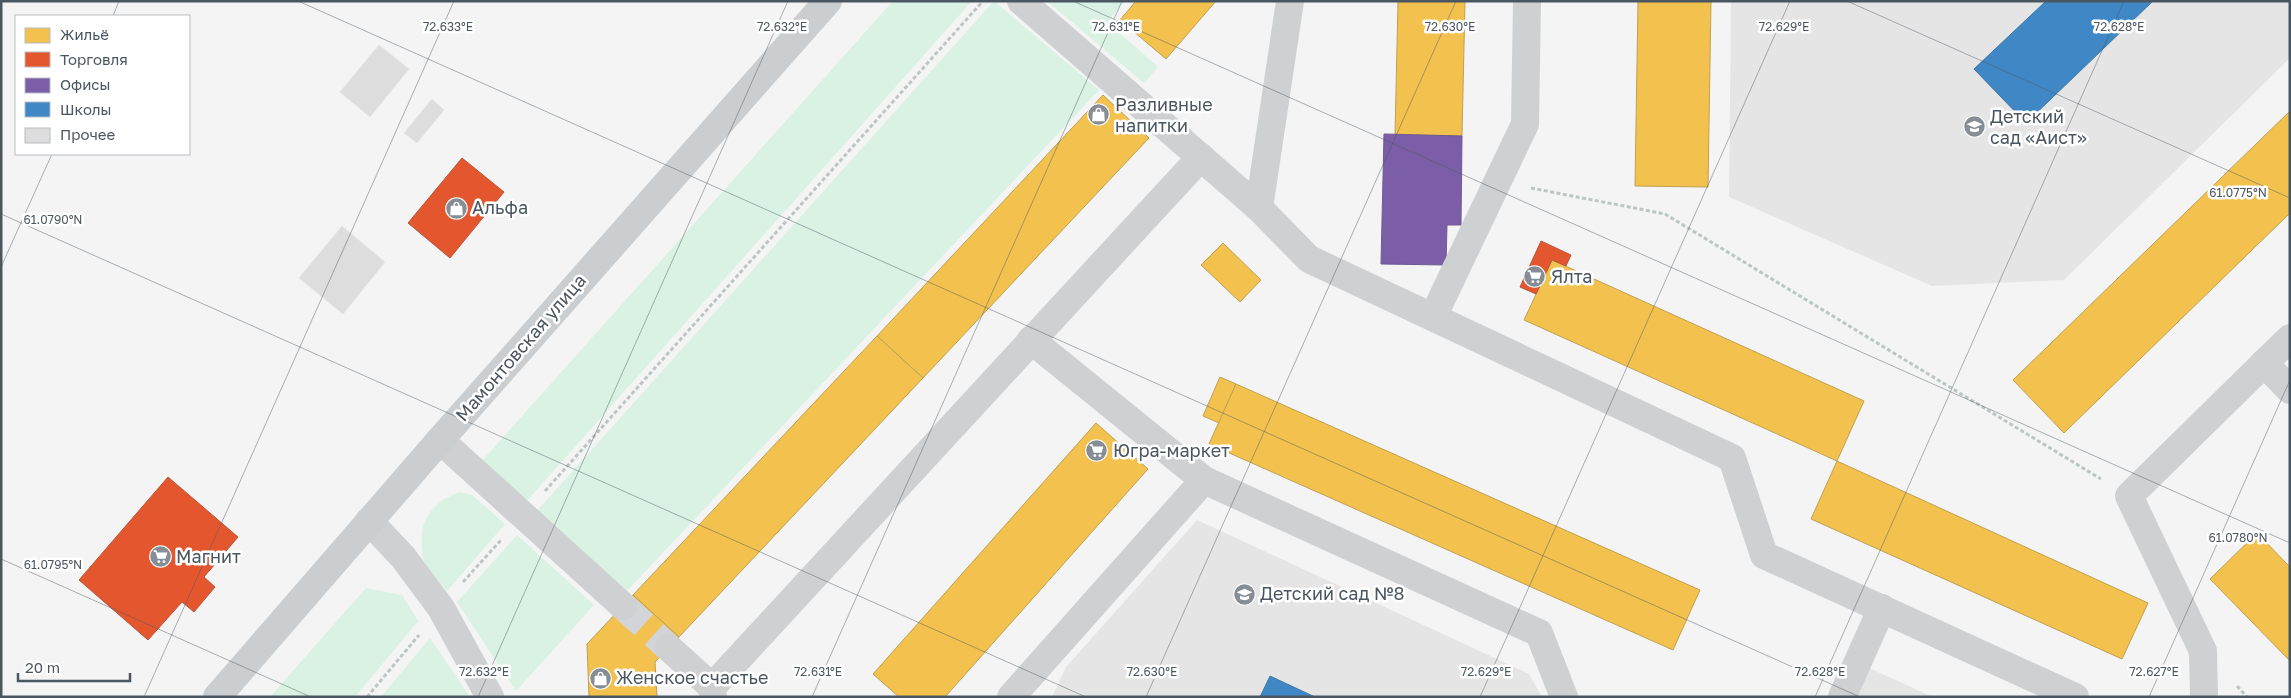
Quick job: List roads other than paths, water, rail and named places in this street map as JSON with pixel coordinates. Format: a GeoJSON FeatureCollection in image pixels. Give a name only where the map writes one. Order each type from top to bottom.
{"type":"FeatureCollection","features":[{"type":"Feature","properties":{"kind":"main road","name":"Мамонтовская улица"},"geometry":{"type":"LineString","coordinates":[[217,697],[440,440],[828,1]]}},
{"type":"Feature","properties":{"kind":"lane"},"geometry":{"type":"LineString","coordinates":[[1021,1],[1259,208],[1309,259],[1732,458],[1764,555],[2075,697]]}},
{"type":"Feature","properties":{"kind":"lane"},"geometry":{"type":"LineString","coordinates":[[1259,208],[1290,1]]}},
{"type":"Feature","properties":{"kind":"lane"},"geometry":{"type":"LineString","coordinates":[[1433,317],[1525,124],[1527,1]]}},
{"type":"Feature","properties":{"kind":"lane"},"geometry":{"type":"LineString","coordinates":[[669,648],[712,692],[1031,340],[1201,157]]}},
{"type":"Feature","properties":{"kind":"lane"},"geometry":{"type":"LineString","coordinates":[[2204,697],[2203,651],[2129,496],[2290,338]]}},
{"type":"Feature","properties":{"kind":"lane"},"geometry":{"type":"LineString","coordinates":[[1031,340],[1204,480],[1539,632],[1564,697]]}},
{"type":"Feature","properties":{"kind":"lane"},"geometry":{"type":"LineString","coordinates":[[2264,363],[2290,390]]}},
{"type":"Feature","properties":{"kind":"lane"},"geometry":{"type":"LineString","coordinates":[[440,440],[524,514],[623,606]]}},
{"type":"Feature","properties":{"kind":"lane"},"geometry":{"type":"LineString","coordinates":[[1011,697],[1204,480]]}},
{"type":"Feature","properties":{"kind":"lane"},"geometry":{"type":"LineString","coordinates":[[369,521],[403,557],[441,608],[490,697]]}},
{"type":"Feature","properties":{"kind":"lane"},"geometry":{"type":"LineString","coordinates":[[1842,697],[1882,608]]}},
{"type":"Feature","properties":{"kind":"tunnel"},"geometry":{"type":"LineString","coordinates":[[623,606],[669,648]]}},
{"type":"Feature","properties":{"kind":"place","name":"Разливные напитки"},"geometry":{"type":"Point","coordinates":[1099,115]}},
{"type":"Feature","properties":{"kind":"place","name":"Детский сад «Аист»"},"geometry":{"type":"Point","coordinates":[1974,127]}},
{"type":"Feature","properties":{"kind":"place","name":"Альфа"},"geometry":{"type":"Point","coordinates":[456,208]}},
{"type":"Feature","properties":{"kind":"place","name":"Ялта"},"geometry":{"type":"Point","coordinates":[1535,277]}},
{"type":"Feature","properties":{"kind":"place","name":"Югра-маркет"},"geometry":{"type":"Point","coordinates":[1097,451]}},
{"type":"Feature","properties":{"kind":"place","name":"Магнит"},"geometry":{"type":"Point","coordinates":[160,557]}},
{"type":"Feature","properties":{"kind":"place","name":"Детский сад №8"},"geometry":{"type":"Point","coordinates":[1244,594]}},
{"type":"Feature","properties":{"kind":"place","name":"Женское счастье"},"geometry":{"type":"Point","coordinates":[600,678]}}]}
